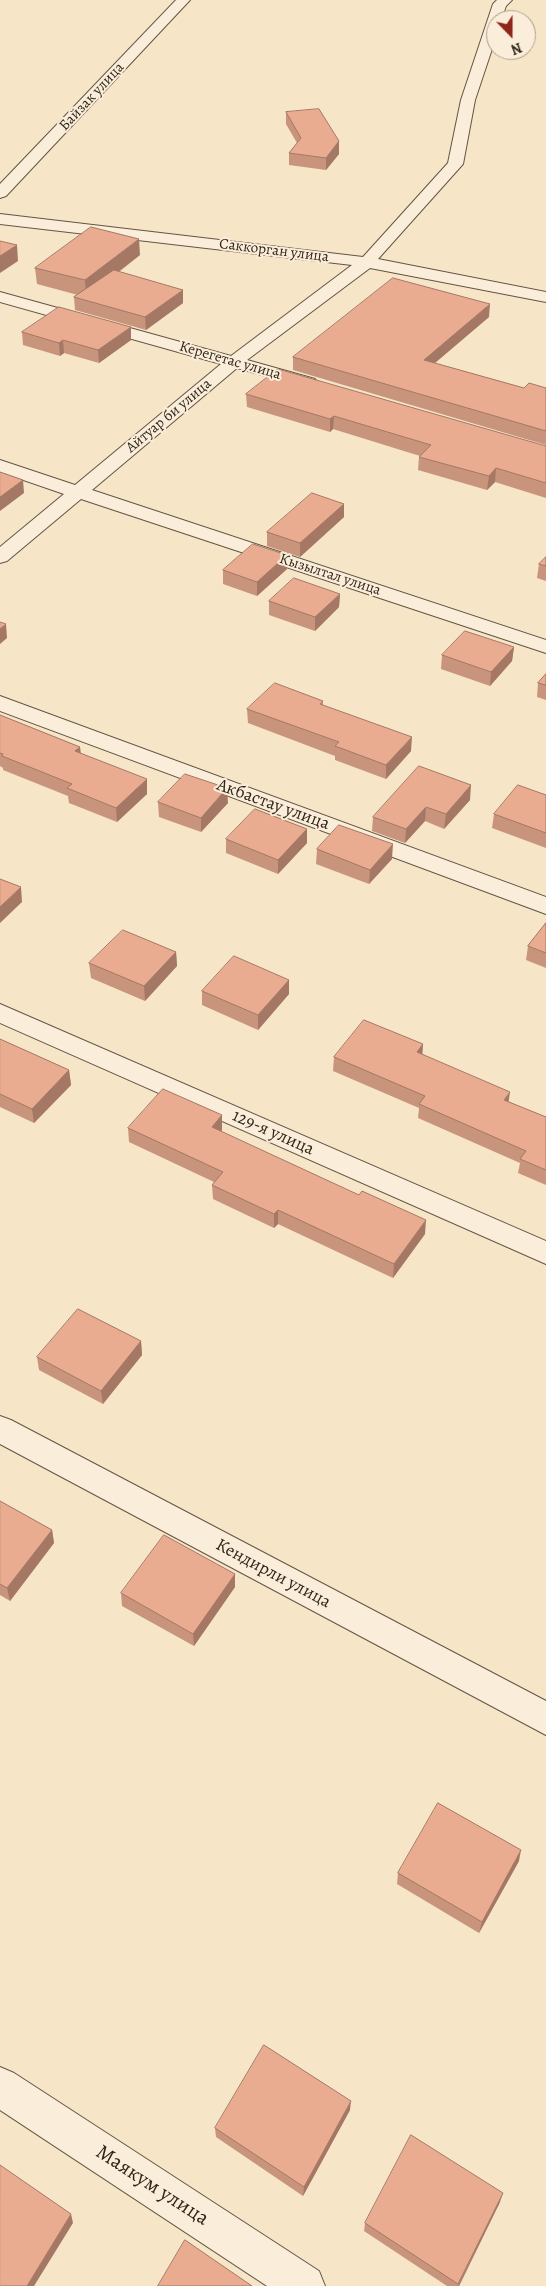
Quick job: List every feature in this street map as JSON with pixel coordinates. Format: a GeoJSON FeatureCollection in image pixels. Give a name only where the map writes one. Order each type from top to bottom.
{"type":"FeatureCollection","features":[{"type":"Feature","properties":{"kind":"street","name":"Байзак улица"},"geometry":{"type":"LineString","coordinates":[[0,193],[183,0]]}},
{"type":"Feature","properties":{"kind":"street","name":"Айтуар би улица"},"geometry":{"type":"LineString","coordinates":[[0,557],[235,361],[366,262],[455,164],[468,100],[500,4],[505,0]]}},
{"type":"Feature","properties":{"kind":"street","name":"Саккорган улица"},"geometry":{"type":"LineString","coordinates":[[0,218],[366,262],[546,297]]}},
{"type":"Feature","properties":{"kind":"street","name":"Керегетас улица"},"geometry":{"type":"LineString","coordinates":[[0,297],[235,361],[329,389]]}},
{"type":"Feature","properties":{"kind":"street","name":"Кызылтал улица"},"geometry":{"type":"LineString","coordinates":[[0,466],[546,647]]}},
{"type":"Feature","properties":{"kind":"street","name":"Акбастау улица"},"geometry":{"type":"LineString","coordinates":[[0,703],[546,906]]}},
{"type":"Feature","properties":{"kind":"street","name":"129-я улица"},"geometry":{"type":"LineString","coordinates":[[0,1012],[546,1253]]}},
{"type":"Feature","properties":{"kind":"street","name":"Кендирли улица"},"geometry":{"type":"LineString","coordinates":[[0,1429],[546,1719]]}},
{"type":"Feature","properties":{"kind":"street","name":"Маякум улица"},"geometry":{"type":"LineString","coordinates":[[0,2087],[304,2286]]}},
{"type":"Feature","properties":{"kind":"building"},"geometry":{"type":"Polygon","coordinates":[[[319,109],[339,141],[326,158],[289,153],[301,138],[286,112],[319,109]]]}},
{"type":"Feature","properties":{"kind":"building"},"geometry":{"type":"Polygon","coordinates":[[[91,227],[139,239],[85,280],[35,268],[91,227]]]}},
{"type":"Feature","properties":{"kind":"building"},"geometry":{"type":"Polygon","coordinates":[[[0,241],[17,245],[0,256],[0,241]]]}},
{"type":"Feature","properties":{"kind":"building"},"geometry":{"type":"Polygon","coordinates":[[[114,270],[183,290],[145,317],[74,297],[114,270]]]}},
{"type":"Feature","properties":{"kind":"building"},"geometry":{"type":"Polygon","coordinates":[[[393,278],[490,304],[424,360],[524,388],[529,383],[546,388],[546,431],[293,357],[393,278]]]}},
{"type":"Feature","properties":{"kind":"building"},"geometry":{"type":"Polygon","coordinates":[[[59,307],[131,327],[98,350],[63,340],[59,343],[22,332],[59,307]]]}},
{"type":"Feature","properties":{"kind":"building"},"geometry":{"type":"Polygon","coordinates":[[[278,369],[546,446],[546,483],[496,468],[489,476],[419,457],[431,445],[334,416],[330,419],[246,394],[278,369]]]}},
{"type":"Feature","properties":{"kind":"building"},"geometry":{"type":"Polygon","coordinates":[[[0,472],[23,480],[0,497],[0,472]]]}},
{"type":"Feature","properties":{"kind":"building"},"geometry":{"type":"Polygon","coordinates":[[[312,493],[344,504],[300,543],[267,532],[312,493]]]}},
{"type":"Feature","properties":{"kind":"building"},"geometry":{"type":"Polygon","coordinates":[[[253,544],[287,555],[257,582],[223,570],[253,544]]]}},
{"type":"Feature","properties":{"kind":"building"},"geometry":{"type":"Polygon","coordinates":[[[546,557],[546,566],[539,564],[546,557]]]}},
{"type":"Feature","properties":{"kind":"building"},"geometry":{"type":"Polygon","coordinates":[[[294,578],[340,594],[315,617],[269,601],[294,578]]]}},
{"type":"Feature","properties":{"kind":"building"},"geometry":{"type":"Polygon","coordinates":[[[0,622],[6,624],[0,629],[0,622]]]}},
{"type":"Feature","properties":{"kind":"building"},"geometry":{"type":"Polygon","coordinates":[[[465,631],[514,647],[491,672],[442,655],[465,631]]]}},
{"type":"Feature","properties":{"kind":"building"},"geometry":{"type":"Polygon","coordinates":[[[546,674],[546,685],[538,683],[546,674]]]}},
{"type":"Feature","properties":{"kind":"building"},"geometry":{"type":"Polygon","coordinates":[[[275,683],[323,701],[320,704],[412,737],[386,765],[335,746],[339,742],[247,709],[275,683]]]}},
{"type":"Feature","properties":{"kind":"building"},"geometry":{"type":"Polygon","coordinates":[[[0,715],[80,747],[75,751],[147,779],[116,808],[67,788],[72,784],[2,756],[3,754],[0,753],[0,715]]]}},
{"type":"Feature","properties":{"kind":"building"},"geometry":{"type":"Polygon","coordinates":[[[419,766],[471,785],[446,814],[426,807],[406,829],[373,817],[419,766]]]}},
{"type":"Feature","properties":{"kind":"building"},"geometry":{"type":"Polygon","coordinates":[[[185,774],[227,788],[201,818],[158,802],[185,774]]]}},
{"type":"Feature","properties":{"kind":"building"},"geometry":{"type":"Polygon","coordinates":[[[518,785],[546,795],[546,833],[494,814],[518,785]]]}},
{"type":"Feature","properties":{"kind":"building"},"geometry":{"type":"Polygon","coordinates":[[[255,809],[307,829],[278,860],[226,839],[255,809]]]}},
{"type":"Feature","properties":{"kind":"building"},"geometry":{"type":"Polygon","coordinates":[[[339,825],[393,844],[370,870],[317,849],[339,825]]]}},
{"type":"Feature","properties":{"kind":"building"},"geometry":{"type":"Polygon","coordinates":[[[0,879],[21,887],[0,907],[0,879]]]}},
{"type":"Feature","properties":{"kind":"building"},"geometry":{"type":"Polygon","coordinates":[[[546,923],[546,953],[528,946],[546,923]]]}},
{"type":"Feature","properties":{"kind":"building"},"geometry":{"type":"Polygon","coordinates":[[[123,930],[176,952],[144,986],[89,963],[123,930]]]}},
{"type":"Feature","properties":{"kind":"building"},"geometry":{"type":"Polygon","coordinates":[[[234,956],[289,980],[258,1015],[202,991],[234,956]]]}},
{"type":"Feature","properties":{"kind":"building"},"geometry":{"type":"Polygon","coordinates":[[[364,1020],[423,1044],[417,1052],[510,1092],[504,1100],[546,1117],[546,1170],[520,1159],[526,1151],[419,1104],[425,1096],[334,1057],[364,1020]]]}},
{"type":"Feature","properties":{"kind":"building"},"geometry":{"type":"Polygon","coordinates":[[[0,1039],[69,1070],[32,1109],[0,1094],[0,1039]]]}},
{"type":"Feature","properties":{"kind":"building"},"geometry":{"type":"Polygon","coordinates":[[[163,1089],[222,1115],[212,1127],[359,1195],[362,1191],[426,1220],[394,1264],[278,1210],[274,1214],[212,1185],[223,1172],[128,1128],[163,1089]]]}},
{"type":"Feature","properties":{"kind":"building"},"geometry":{"type":"Polygon","coordinates":[[[78,1309],[141,1341],[101,1391],[37,1357],[78,1309]]]}},
{"type":"Feature","properties":{"kind":"building"},"geometry":{"type":"Polygon","coordinates":[[[0,1501],[52,1530],[7,1588],[0,1584],[0,1501]]]}},
{"type":"Feature","properties":{"kind":"building"},"geometry":{"type":"Polygon","coordinates":[[[164,1535],[235,1574],[193,1634],[121,1593],[164,1535]]]}},
{"type":"Feature","properties":{"kind":"building"},"geometry":{"type":"Polygon","coordinates":[[[438,1803],[521,1850],[482,1922],[398,1873],[438,1803]]]}},
{"type":"Feature","properties":{"kind":"building"},"geometry":{"type":"Polygon","coordinates":[[[264,2045],[351,2101],[304,2187],[215,2128],[264,2045]]]}},
{"type":"Feature","properties":{"kind":"building"},"geometry":{"type":"Polygon","coordinates":[[[411,2135],[503,2193],[458,2284],[365,2223],[411,2135]]]}},
{"type":"Feature","properties":{"kind":"building"},"geometry":{"type":"Polygon","coordinates":[[[0,2165],[71,2214],[27,2286],[0,2286],[0,2165]]]}},
{"type":"Feature","properties":{"kind":"building"},"geometry":{"type":"Polygon","coordinates":[[[185,2240],[252,2286],[158,2286],[185,2240]]]}}]}
